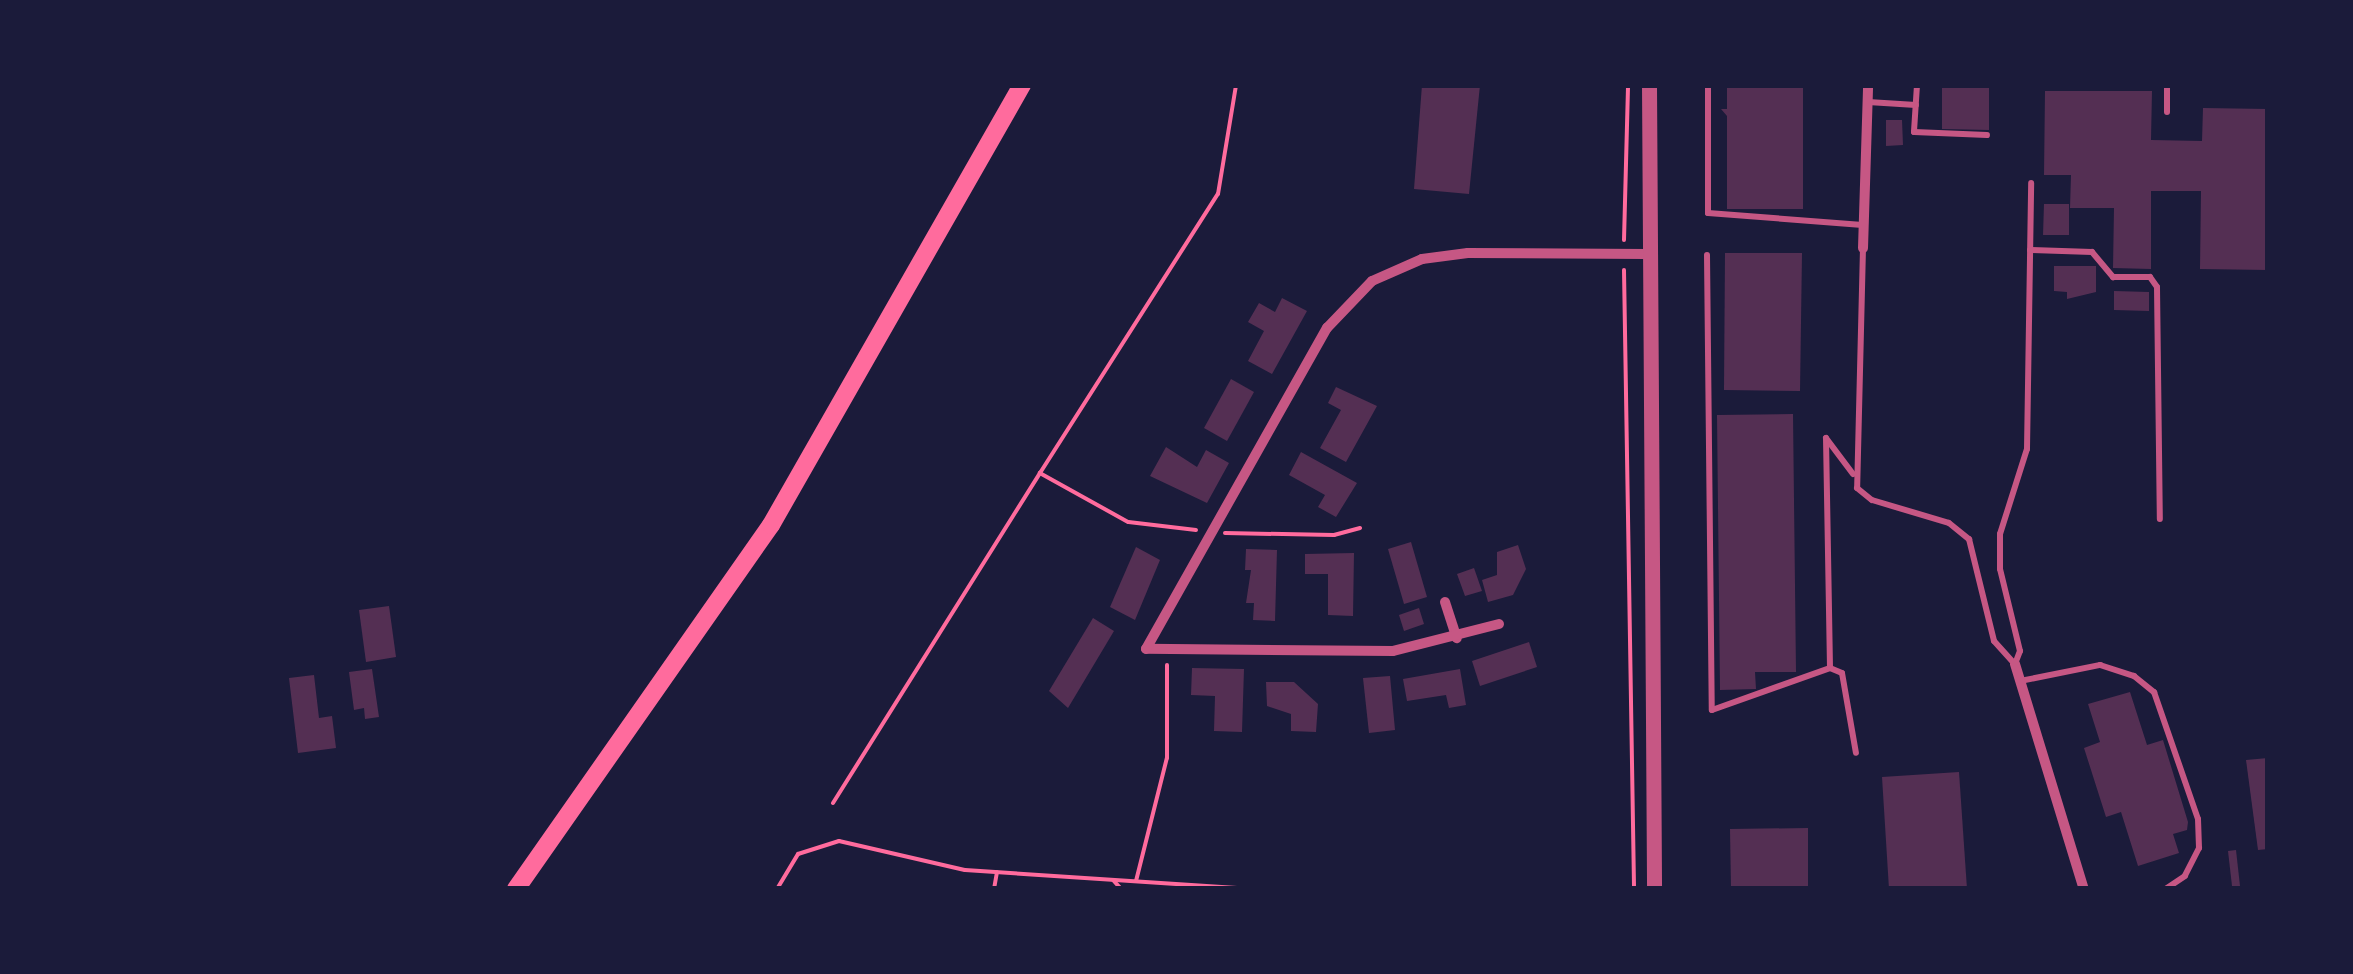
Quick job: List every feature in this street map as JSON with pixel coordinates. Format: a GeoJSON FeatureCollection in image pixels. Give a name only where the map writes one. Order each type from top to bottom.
{"type":"FeatureCollection","features":[{"type":"Feature","properties":{"kind":"main road"},"geometry":{"type":"LineString","coordinates":[[516,889],[772,525],[1022,85]]}},
{"type":"Feature","properties":{"kind":"street"},"geometry":{"type":"LineString","coordinates":[[1649,85],[1646,254],[1654,889]]}},
{"type":"Feature","properties":{"kind":"street"},"geometry":{"type":"LineString","coordinates":[[1863,248],[1868,85]]}},
{"type":"Feature","properties":{"kind":"street"},"geometry":{"type":"LineString","coordinates":[[1499,624],[1392,652],[1146,650],[1326,328],[1372,281],[1422,259],[1468,254],[1646,254]]}},
{"type":"Feature","properties":{"kind":"street"},"geometry":{"type":"LineString","coordinates":[[1445,602],[1457,638]]}},
{"type":"Feature","properties":{"kind":"street"},"geometry":{"type":"LineString","coordinates":[[2015,664],[2084,889]]}},
{"type":"Feature","properties":{"kind":"lane"},"geometry":{"type":"LineString","coordinates":[[1708,85],[1708,213],[1863,225]]}},
{"type":"Feature","properties":{"kind":"lane"},"geometry":{"type":"LineString","coordinates":[[1917,85],[1914,132],[1986,135]]}},
{"type":"Feature","properties":{"kind":"lane"},"geometry":{"type":"LineString","coordinates":[[2167,85],[2167,112]]}},
{"type":"Feature","properties":{"kind":"lane"},"geometry":{"type":"LineString","coordinates":[[1868,102],[1916,105]]}},
{"type":"Feature","properties":{"kind":"lane"},"geometry":{"type":"LineString","coordinates":[[1863,248],[1853,474],[1856,488],[1872,500],[1949,524],[1969,538],[1994,641],[2015,664],[2020,651],[2000,570],[2000,534],[2027,449],[2031,183]]}},
{"type":"Feature","properties":{"kind":"lane"},"geometry":{"type":"LineString","coordinates":[[2029,250],[2092,252],[2113,277],[2150,277],[2157,287],[2160,519]]}},
{"type":"Feature","properties":{"kind":"lane"},"geometry":{"type":"LineString","coordinates":[[1707,254],[1712,710],[1830,668],[1842,672],[1856,752]]}},
{"type":"Feature","properties":{"kind":"lane"},"geometry":{"type":"LineString","coordinates":[[1830,668],[1826,438],[1853,474]]}},
{"type":"Feature","properties":{"kind":"lane"},"geometry":{"type":"LineString","coordinates":[[2020,681],[2100,665],[2134,676],[2154,692],[2198,819],[2198,848],[2185,876],[2166,889]]}},
{"type":"Feature","properties":{"kind":"path"},"geometry":{"type":"LineString","coordinates":[[833,802],[1218,194],[1236,85]]}},
{"type":"Feature","properties":{"kind":"path"},"geometry":{"type":"LineString","coordinates":[[1628,85],[1624,252],[1634,889]]}},
{"type":"Feature","properties":{"kind":"path"},"geometry":{"type":"LineString","coordinates":[[1040,474],[1128,522],[1296,536],[1360,528]]}},
{"type":"Feature","properties":{"kind":"path"},"geometry":{"type":"LineString","coordinates":[[1136,881],[1167,758],[1168,651]]}},
{"type":"Feature","properties":{"kind":"path"},"geometry":{"type":"LineString","coordinates":[[778,889],[798,854],[818,842],[997,872],[1248,889]]}},
{"type":"Feature","properties":{"kind":"path"},"geometry":{"type":"LineString","coordinates":[[994,889],[997,872]]}},
{"type":"Feature","properties":{"kind":"path"},"geometry":{"type":"LineString","coordinates":[[1113,880],[1121,889]]}},
{"type":"Feature","properties":{"kind":"path"},"geometry":{"type":"LineString","coordinates":[[1154,889],[1162,883]]}},
{"type":"Feature","properties":{"kind":"building"},"geometry":{"type":"Polygon","coordinates":[[[1422,85],[1480,85],[1469,194],[1414,189],[1422,85]]]}},
{"type":"Feature","properties":{"kind":"building"},"geometry":{"type":"Polygon","coordinates":[[[1727,85],[1803,85],[1803,209],[1727,209],[1727,116],[1721,109],[1727,109],[1727,85]]]}},
{"type":"Feature","properties":{"kind":"building"},"geometry":{"type":"Polygon","coordinates":[[[1942,85],[1989,85],[1989,130],[1942,129],[1942,85]]]}},
{"type":"Feature","properties":{"kind":"building"},"geometry":{"type":"Polygon","coordinates":[[[2045,91],[2152,91],[2151,140],[2202,141],[2203,108],[2268,109],[2268,270],[2200,269],[2201,191],[2151,191],[2151,269],[2113,268],[2114,208],[2070,208],[2071,175],[2044,175],[2045,91]]]}},
{"type":"Feature","properties":{"kind":"building"},"geometry":{"type":"Polygon","coordinates":[[[1886,120],[1902,120],[1903,145],[1886,146],[1886,120]]]}},
{"type":"Feature","properties":{"kind":"building"},"geometry":{"type":"Polygon","coordinates":[[[2044,204],[2069,204],[2069,235],[2043,235],[2044,204]]]}},
{"type":"Feature","properties":{"kind":"building"},"geometry":{"type":"Polygon","coordinates":[[[1725,253],[1802,253],[1800,391],[1724,390],[1725,253]]]}},
{"type":"Feature","properties":{"kind":"building"},"geometry":{"type":"Polygon","coordinates":[[[2054,266],[2096,266],[2096,292],[2067,299],[2067,292],[2054,291],[2054,266]]]}},
{"type":"Feature","properties":{"kind":"building"},"geometry":{"type":"Polygon","coordinates":[[[2114,291],[2149,292],[2149,311],[2114,310],[2114,291]]]}},
{"type":"Feature","properties":{"kind":"building"},"geometry":{"type":"Polygon","coordinates":[[[1282,298],[1307,311],[1272,374],[1248,361],[1264,331],[1248,322],[1259,303],[1275,312],[1282,298]]]}},
{"type":"Feature","properties":{"kind":"building"},"geometry":{"type":"Polygon","coordinates":[[[1231,379],[1254,392],[1227,441],[1204,428],[1231,379]]]}},
{"type":"Feature","properties":{"kind":"building"},"geometry":{"type":"Polygon","coordinates":[[[1336,387],[1377,406],[1346,462],[1320,448],[1341,410],[1328,403],[1336,387]]]}},
{"type":"Feature","properties":{"kind":"building"},"geometry":{"type":"Polygon","coordinates":[[[1793,414],[1796,672],[1755,672],[1756,689],[1720,690],[1717,415],[1793,414]]]}},
{"type":"Feature","properties":{"kind":"building"},"geometry":{"type":"Polygon","coordinates":[[[1166,447],[1197,467],[1206,450],[1229,463],[1207,503],[1150,476],[1166,447]]]}},
{"type":"Feature","properties":{"kind":"building"},"geometry":{"type":"Polygon","coordinates":[[[1301,452],[1357,483],[1336,517],[1318,507],[1325,495],[1289,475],[1301,452]]]}},
{"type":"Feature","properties":{"kind":"building"},"geometry":{"type":"Polygon","coordinates":[[[1411,542],[1427,597],[1404,604],[1388,549],[1411,542]]]}},
{"type":"Feature","properties":{"kind":"building"},"geometry":{"type":"Polygon","coordinates":[[[1518,545],[1526,569],[1513,595],[1488,602],[1482,580],[1497,575],[1497,552],[1518,545]]]}},
{"type":"Feature","properties":{"kind":"building"},"geometry":{"type":"Polygon","coordinates":[[[1136,547],[1160,560],[1135,620],[1110,607],[1136,547]]]}},
{"type":"Feature","properties":{"kind":"building"},"geometry":{"type":"Polygon","coordinates":[[[1246,549],[1277,550],[1275,621],[1253,620],[1254,603],[1246,603],[1251,570],[1245,570],[1246,549]]]}},
{"type":"Feature","properties":{"kind":"building"},"geometry":{"type":"Polygon","coordinates":[[[1354,553],[1353,616],[1328,615],[1328,574],[1305,574],[1305,554],[1354,553]]]}},
{"type":"Feature","properties":{"kind":"building"},"geometry":{"type":"Polygon","coordinates":[[[1474,568],[1482,591],[1465,596],[1457,574],[1474,568]]]}},
{"type":"Feature","properties":{"kind":"building"},"geometry":{"type":"Polygon","coordinates":[[[389,606],[396,657],[366,662],[359,610],[389,606]]]}},
{"type":"Feature","properties":{"kind":"building"},"geometry":{"type":"Polygon","coordinates":[[[1419,608],[1424,624],[1404,631],[1399,615],[1419,608]]]}},
{"type":"Feature","properties":{"kind":"building"},"geometry":{"type":"Polygon","coordinates":[[[1093,618],[1114,631],[1068,708],[1049,691],[1093,618]]]}},
{"type":"Feature","properties":{"kind":"building"},"geometry":{"type":"Polygon","coordinates":[[[1529,642],[1537,667],[1480,686],[1472,661],[1529,642]]]}},
{"type":"Feature","properties":{"kind":"building"},"geometry":{"type":"Polygon","coordinates":[[[1192,668],[1244,669],[1242,732],[1214,731],[1215,696],[1191,695],[1192,668]]]}},
{"type":"Feature","properties":{"kind":"building"},"geometry":{"type":"Polygon","coordinates":[[[372,669],[379,717],[365,719],[364,708],[354,710],[349,672],[372,669]]]}},
{"type":"Feature","properties":{"kind":"building"},"geometry":{"type":"Polygon","coordinates":[[[1460,669],[1466,705],[1449,708],[1446,695],[1407,701],[1403,679],[1460,669]]]}},
{"type":"Feature","properties":{"kind":"building"},"geometry":{"type":"Polygon","coordinates":[[[314,675],[319,718],[332,716],[336,748],[298,753],[289,678],[314,675]]]}},
{"type":"Feature","properties":{"kind":"building"},"geometry":{"type":"Polygon","coordinates":[[[1390,676],[1395,730],[1369,733],[1363,678],[1390,676]]]}},
{"type":"Feature","properties":{"kind":"building"},"geometry":{"type":"Polygon","coordinates":[[[1266,682],[1294,682],[1318,704],[1316,732],[1291,731],[1291,714],[1267,706],[1266,682]]]}},
{"type":"Feature","properties":{"kind":"building"},"geometry":{"type":"Polygon","coordinates":[[[2130,692],[2147,745],[2163,740],[2188,822],[2187,830],[2173,834],[2179,853],[2138,866],[2121,812],[2106,817],[2084,748],[2100,742],[2088,704],[2130,692]]]}},
{"type":"Feature","properties":{"kind":"building"},"geometry":{"type":"Polygon","coordinates":[[[2268,758],[2268,849],[2258,850],[2246,760],[2268,758]]]}},
{"type":"Feature","properties":{"kind":"building"},"geometry":{"type":"Polygon","coordinates":[[[1959,772],[1967,889],[1889,889],[1882,777],[1959,772]]]}},
{"type":"Feature","properties":{"kind":"building"},"geometry":{"type":"Polygon","coordinates":[[[1808,828],[1808,889],[1731,889],[1730,829],[1808,828]]]}},
{"type":"Feature","properties":{"kind":"building"},"geometry":{"type":"Polygon","coordinates":[[[2236,850],[2240,886],[2232,886],[2228,851],[2236,850]]]}}]}
